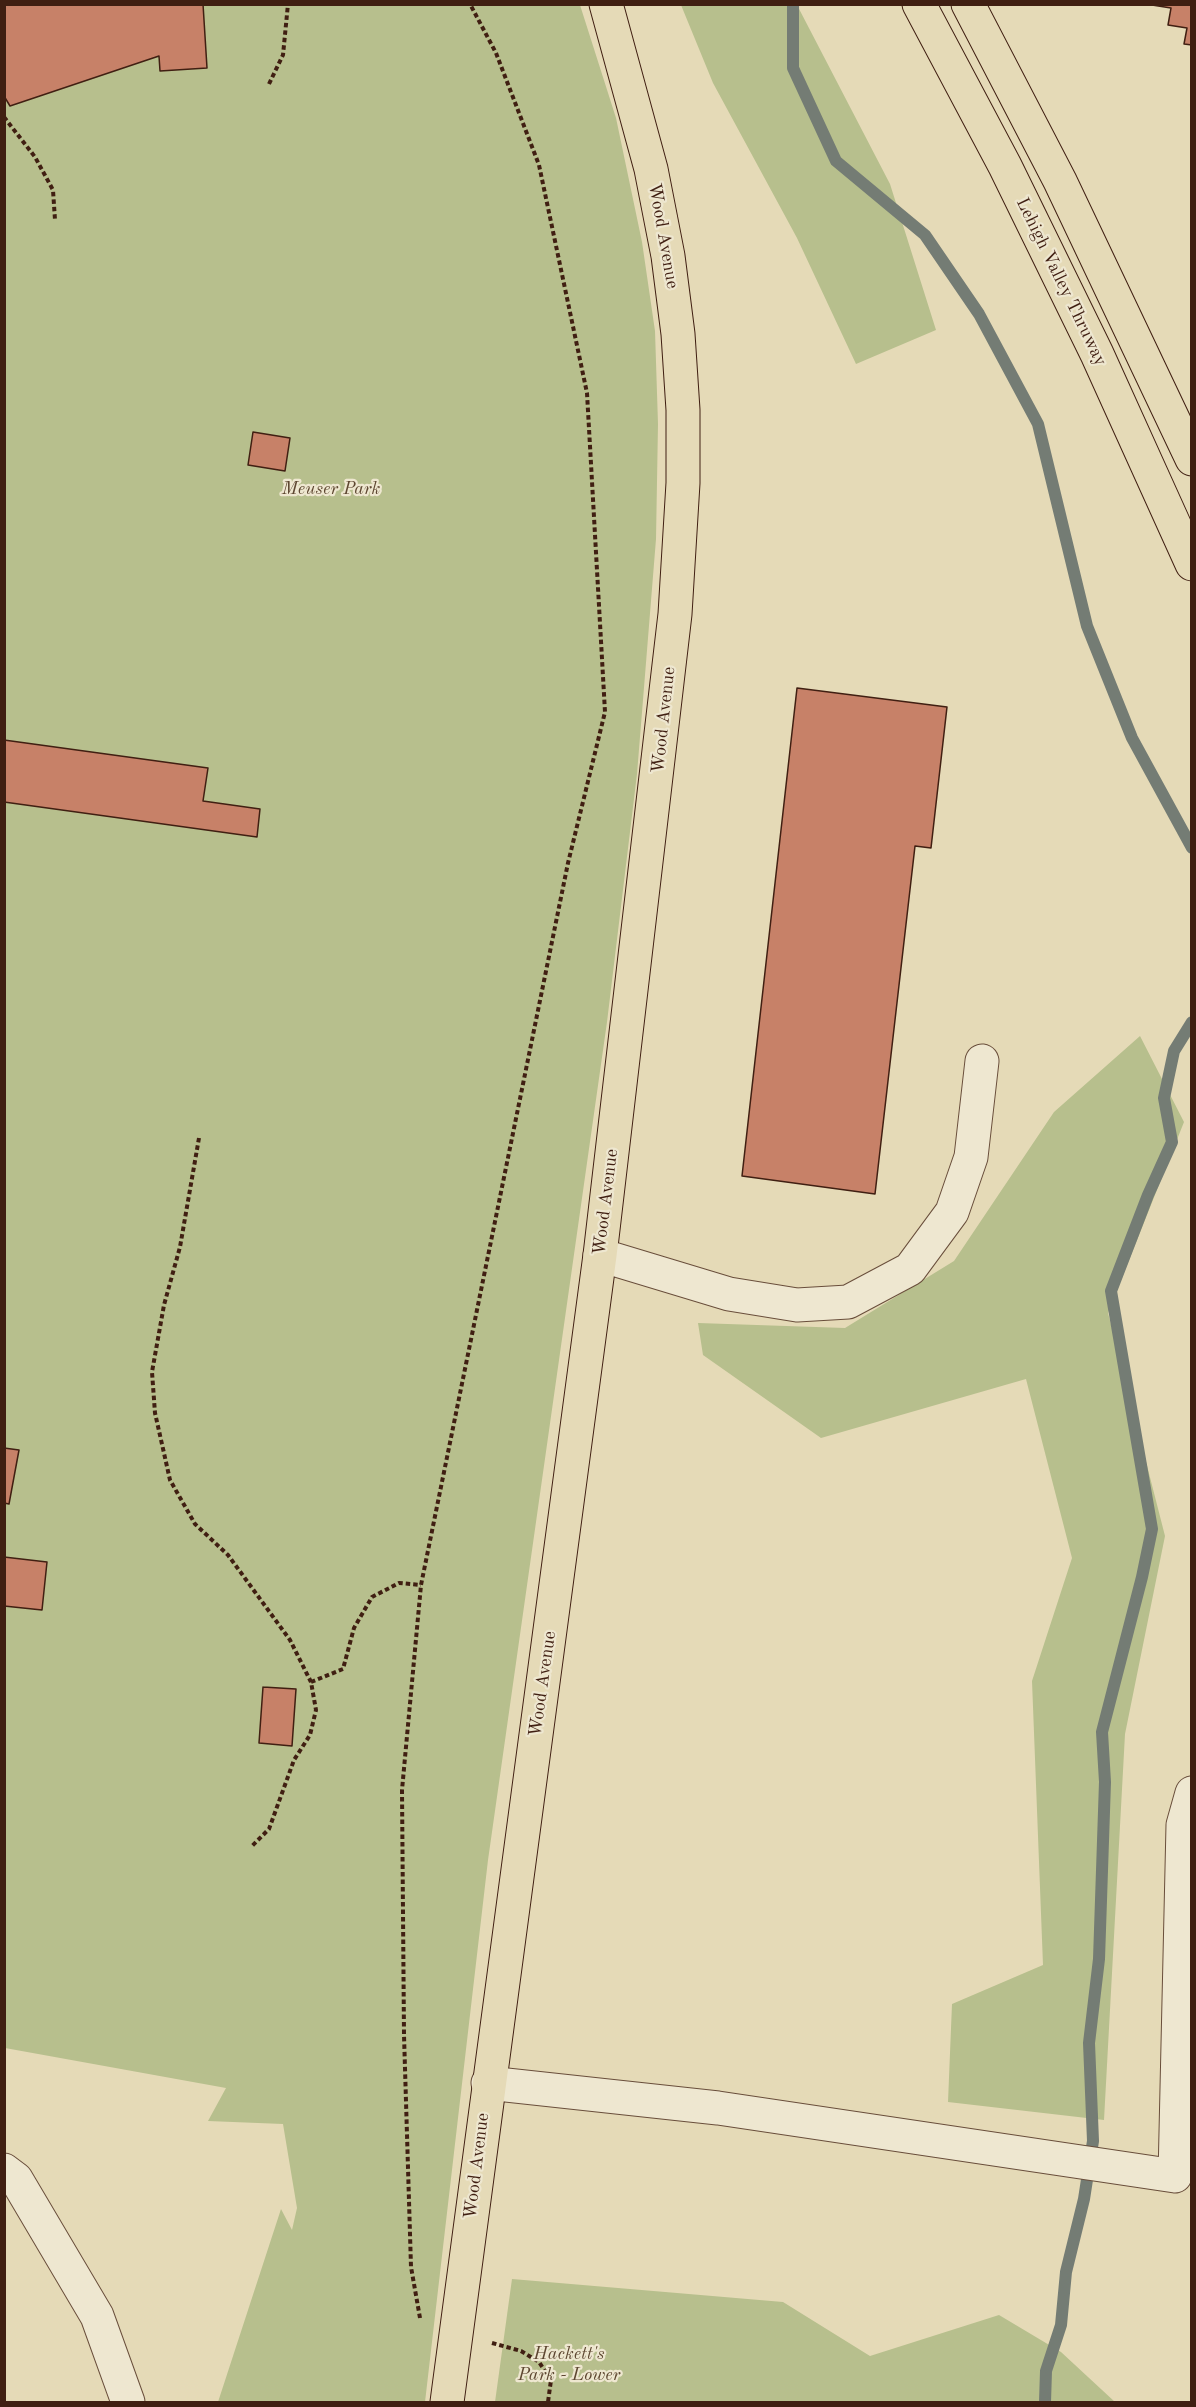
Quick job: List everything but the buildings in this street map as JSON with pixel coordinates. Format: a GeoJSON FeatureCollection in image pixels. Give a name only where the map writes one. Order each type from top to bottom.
{"type":"FeatureCollection","features":[{"type":"Feature","properties":{"kind":"main road","name":"Wood Avenue"},"geometry":{"type":"LineString","coordinates":[[447,2403],[600,1256],[672,648],[683,483],[679,345],[668,256],[651,169],[606,4]]}},
{"type":"Feature","properties":{"kind":"main road","name":"Lehigh Valley Thruway"},"geometry":{"type":"LineString","coordinates":[[919,4],[1005,166],[1092,343],[1191,564]]}},
{"type":"Feature","properties":{"kind":"main road"},"geometry":{"type":"LineString","coordinates":[[968,4],[1060,181],[1191,459]]}},
{"type":"Feature","properties":{"kind":"lane"},"geometry":{"type":"LineString","coordinates":[[600,1256],[729,1294],[797,1305],[848,1302],[910,1269],[952,1212],[971,1157],[982,1062]]}},
{"type":"Feature","properties":{"kind":"lane"},"geometry":{"type":"LineString","coordinates":[[488,2083],[718,2109],[1119,2168],[1183,2182],[1183,1825],[1191,1793]]}},
{"type":"Feature","properties":{"kind":"lane"},"geometry":{"type":"LineString","coordinates":[[4,2170],[16,2179],[97,2316],[128,2403]]}},
{"type":"Feature","properties":{"kind":"path"},"geometry":{"type":"LineString","coordinates":[[269,84],[284,55],[288,4]]}},
{"type":"Feature","properties":{"kind":"path"},"geometry":{"type":"LineString","coordinates":[[421,2321],[416,2307],[411,2255],[404,2035],[402,1790],[421,1585],[568,863],[605,711],[587,393],[539,165],[496,53],[470,4]]}},
{"type":"Feature","properties":{"kind":"path"},"geometry":{"type":"LineString","coordinates":[[4,117],[35,157],[53,190],[55,220]]}},
{"type":"Feature","properties":{"kind":"path"},"geometry":{"type":"LineString","coordinates":[[199,1138],[180,1248],[164,1305],[152,1372],[155,1413],[170,1480],[195,1524],[228,1555],[290,1640],[311,1682],[316,1710],[310,1735],[294,1760],[269,1829],[251,1847]]}},
{"type":"Feature","properties":{"kind":"path"},"geometry":{"type":"LineString","coordinates":[[311,1682],[343,1669],[354,1628],[372,1597],[399,1583],[421,1585]]}},
{"type":"Feature","properties":{"kind":"path"},"geometry":{"type":"LineString","coordinates":[[481,2340],[521,2350],[539,2362],[551,2380],[548,2403]]}},
{"type":"Feature","properties":{"kind":"green space","name":"Meuser Park"},"geometry":{"type":"Polygon","coordinates":[[[4,5],[580,5],[616,118],[642,242],[655,331],[658,424],[656,539],[637,774],[607,1022],[488,1860],[425,2402],[218,2402],[281,2209],[292,2230],[297,2208],[283,2124],[208,2121],[226,2088],[5,2048],[4,5]]]}},
{"type":"Feature","properties":{"kind":"green space"},"geometry":{"type":"Polygon","coordinates":[[[681,5],[797,5],[890,184],[936,330],[856,364],[797,238],[713,83],[681,5]]]}},
{"type":"Feature","properties":{"kind":"green space"},"geometry":{"type":"Polygon","coordinates":[[[1140,1036],[1184,1122],[1108,1313],[1165,1536],[1125,1734],[1104,2120],[948,2102],[952,2004],[1043,1965],[1032,1681],[1072,1558],[1026,1379],[821,1438],[703,1355],[698,1323],[845,1328],[954,1261],[1054,1112],[1140,1036]]]}},
{"type":"Feature","properties":{"kind":"green space","name":"Hackett's Park - Lower"},"geometry":{"type":"Polygon","coordinates":[[[512,2279],[783,2302],[870,2356],[999,2315],[1061,2352],[1115,2402],[495,2402],[512,2279]]]}},
{"type":"Feature","properties":{"kind":"waterway"},"geometry":{"type":"LineString","coordinates":[[793,4],[793,68],[836,161],[925,235],[979,314],[1038,424],[1087,626],[1132,738],[1192,848]]}},
{"type":"Feature","properties":{"kind":"waterway"},"geometry":{"type":"LineString","coordinates":[[1045,2402],[1046,2371],[1061,2325],[1066,2272],[1084,2199],[1093,2141],[1089,2043],[1099,1959],[1105,1782],[1102,1732],[1152,1529],[1111,1291],[1148,1195],[1172,1142],[1164,1098],[1174,1051],[1192,1022]]}}]}
